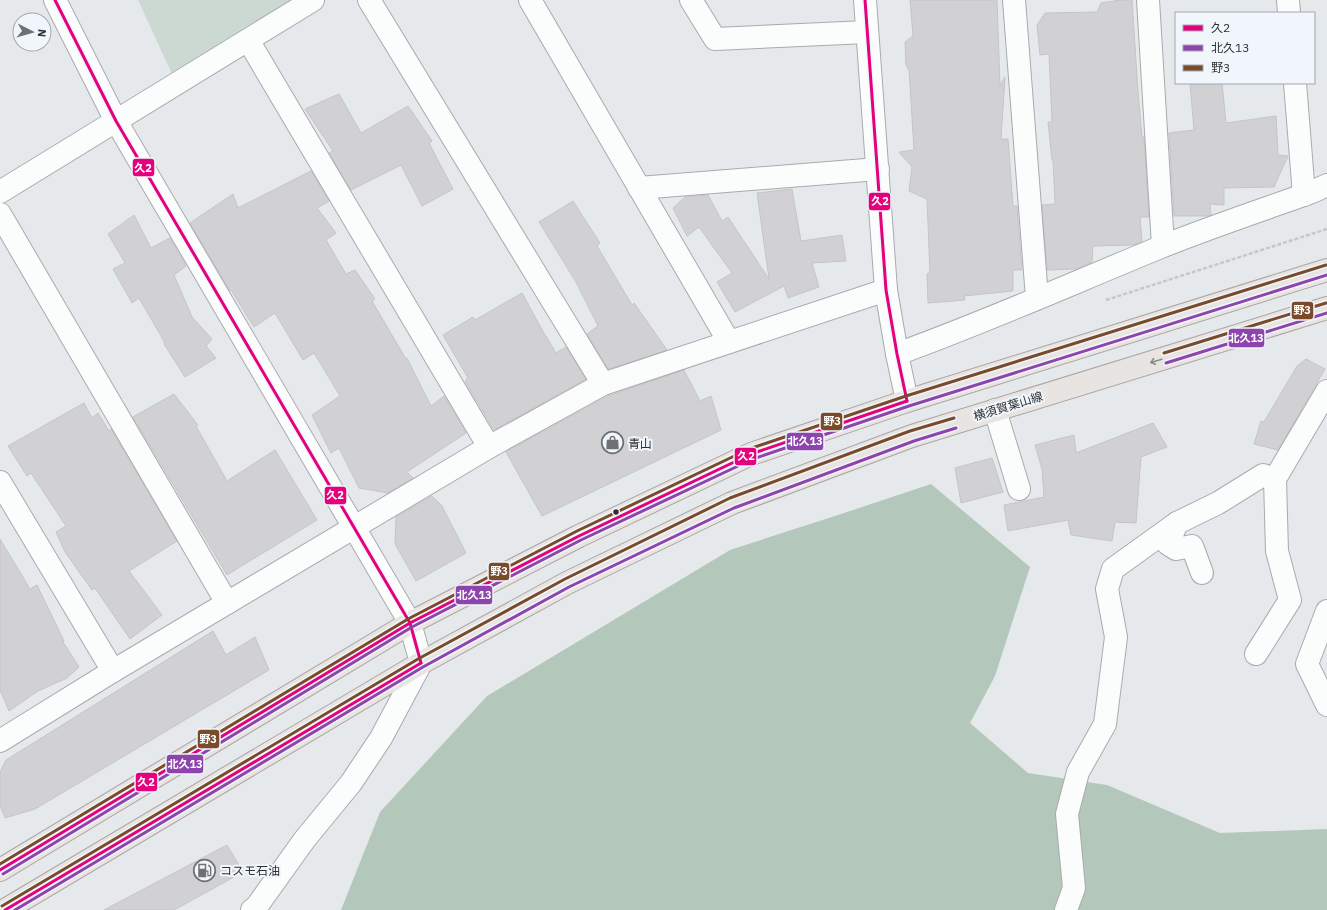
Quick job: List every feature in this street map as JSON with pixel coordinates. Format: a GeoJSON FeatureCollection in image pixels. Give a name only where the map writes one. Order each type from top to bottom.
{"type":"FeatureCollection","features":[{"type":"Feature","properties":{"kind":"main road"},"geometry":{"type":"LineString","coordinates":[[0,870],[410,623],[579,536],[751,454],[907,401],[1327,270]]}},
{"type":"Feature","properties":{"kind":"main road","name":"横須賀葉山線"},"geometry":{"type":"LineString","coordinates":[[6,910],[421,663],[567,583],[732,503],[912,436],[1327,308]]}},
{"type":"Feature","properties":{"kind":"street"},"geometry":{"type":"LineString","coordinates":[[55,0],[116,121],[410,623],[421,663],[381,738],[351,783],[305,839],[257,906],[252,910]]}},
{"type":"Feature","properties":{"kind":"street"},"geometry":{"type":"LineString","coordinates":[[0,192],[313,0]]}},
{"type":"Feature","properties":{"kind":"street"},"geometry":{"type":"LineString","coordinates":[[369,0],[603,384]]}},
{"type":"Feature","properties":{"kind":"street"},"geometry":{"type":"LineString","coordinates":[[530,0],[729,342]]}},
{"type":"Feature","properties":{"kind":"street"},"geometry":{"type":"LineString","coordinates":[[691,0],[715,40],[867,32]]}},
{"type":"Feature","properties":{"kind":"street"},"geometry":{"type":"LineString","coordinates":[[865,0],[886,290],[907,401]]}},
{"type":"Feature","properties":{"kind":"street"},"geometry":{"type":"LineString","coordinates":[[1014,0],[1037,298]]}},
{"type":"Feature","properties":{"kind":"street"},"geometry":{"type":"LineString","coordinates":[[1148,0],[1163,246]]}},
{"type":"Feature","properties":{"kind":"street"},"geometry":{"type":"LineString","coordinates":[[1288,0],[1289,12]]}},
{"type":"Feature","properties":{"kind":"street"},"geometry":{"type":"LineString","coordinates":[[248,40],[489,447]]}},
{"type":"Feature","properties":{"kind":"street"},"geometry":{"type":"LineString","coordinates":[[1295,84],[1304,195]]}},
{"type":"Feature","properties":{"kind":"street"},"geometry":{"type":"LineString","coordinates":[[639,188],[878,169]]}},
{"type":"Feature","properties":{"kind":"street"},"geometry":{"type":"LineString","coordinates":[[897,354],[955,333],[1163,246],[1304,195],[1327,185]]}},
{"type":"Feature","properties":{"kind":"street"},"geometry":{"type":"LineString","coordinates":[[0,214],[227,603]]}},
{"type":"Feature","properties":{"kind":"street"},"geometry":{"type":"LineString","coordinates":[[0,741],[113,671],[489,447],[603,384],[886,290]]}},
{"type":"Feature","properties":{"kind":"street"},"geometry":{"type":"LineString","coordinates":[[1256,654],[1290,600],[1277,552],[1275,479],[1327,391]]}},
{"type":"Feature","properties":{"kind":"street"},"geometry":{"type":"LineString","coordinates":[[996,410],[1019,489]]}},
{"type":"Feature","properties":{"kind":"street"},"geometry":{"type":"LineString","coordinates":[[1066,910],[1074,888],[1066,814],[1078,772],[1105,724],[1116,637],[1108,589],[1113,569],[1177,523],[1218,504],[1262,475],[1275,479]]}},
{"type":"Feature","properties":{"kind":"street"},"geometry":{"type":"LineString","coordinates":[[0,482],[113,671]]}},
{"type":"Feature","properties":{"kind":"street"},"geometry":{"type":"LineString","coordinates":[[1177,523],[1168,544],[1176,549],[1192,546],[1202,573]]}},
{"type":"Feature","properties":{"kind":"street"},"geometry":{"type":"LineString","coordinates":[[1327,611],[1307,664],[1327,706]]}},
{"type":"Feature","properties":{"kind":"path"},"geometry":{"type":"LineString","coordinates":[[1104,300],[1327,229]]}},
{"type":"Feature","properties":{"kind":"shaded area"},"geometry":{"type":"Polygon","coordinates":[[[138,0],[299,0],[172,74],[138,0]]]}},
{"type":"Feature","properties":{"kind":"green space"},"geometry":{"type":"Polygon","coordinates":[[[931,484],[1030,567],[995,676],[970,723],[1028,773],[1107,785],[1220,833],[1327,829],[1327,910],[341,910],[380,812],[487,696],[730,550],[931,484]]]}},
{"type":"Feature","properties":{"kind":"building"},"geometry":{"type":"Polygon","coordinates":[[[910,0],[997,0],[1000,85],[1005,77],[1001,139],[1008,139],[1013,206],[1017,206],[1022,270],[1013,270],[1013,291],[964,296],[965,300],[928,303],[927,274],[930,273],[927,199],[909,191],[912,167],[899,152],[914,150],[909,70],[906,65],[905,42],[913,36],[910,0]]]}},
{"type":"Feature","properties":{"kind":"building"},"geometry":{"type":"Polygon","coordinates":[[[1132,0],[1138,92],[1142,137],[1144,137],[1149,217],[1140,217],[1142,242],[1133,245],[1093,246],[1092,262],[1075,269],[1047,270],[1042,205],[1055,204],[1053,160],[1048,122],[1052,122],[1049,54],[1040,55],[1037,25],[1045,13],[1097,12],[1101,3],[1132,0]]]}},
{"type":"Feature","properties":{"kind":"building"},"geometry":{"type":"Polygon","coordinates":[[[1190,84],[1222,84],[1226,123],[1276,116],[1278,155],[1288,156],[1274,187],[1224,188],[1224,205],[1210,204],[1211,215],[1174,216],[1169,133],[1194,130],[1190,84]]]}},
{"type":"Feature","properties":{"kind":"building"},"geometry":{"type":"Polygon","coordinates":[[[339,94],[361,133],[408,106],[432,141],[429,143],[453,189],[422,206],[401,165],[351,190],[329,153],[333,151],[305,109],[339,94]]]}},
{"type":"Feature","properties":{"kind":"building"},"geometry":{"type":"Polygon","coordinates":[[[311,171],[329,201],[317,208],[336,233],[326,240],[346,274],[355,270],[375,299],[372,301],[406,359],[407,358],[431,406],[444,396],[466,433],[407,472],[413,478],[388,493],[359,488],[339,448],[331,453],[312,415],[340,396],[314,353],[303,360],[275,313],[254,327],[231,290],[230,291],[190,223],[233,194],[238,208],[311,171]]]}},
{"type":"Feature","properties":{"kind":"building"},"geometry":{"type":"Polygon","coordinates":[[[792,189],[801,241],[842,235],[846,261],[812,263],[819,287],[788,298],[784,286],[735,312],[717,282],[732,273],[699,227],[687,236],[673,208],[685,197],[708,195],[722,221],[728,217],[769,279],[757,193],[792,189]]]}},
{"type":"Feature","properties":{"kind":"building"},"geometry":{"type":"Polygon","coordinates":[[[573,201],[600,243],[597,246],[632,305],[634,303],[667,350],[608,369],[587,334],[598,326],[576,282],[539,222],[573,201]]]}},
{"type":"Feature","properties":{"kind":"building"},"geometry":{"type":"Polygon","coordinates":[[[134,215],[151,248],[170,238],[186,266],[174,275],[192,317],[212,339],[206,346],[216,358],[185,377],[164,344],[165,343],[139,298],[132,303],[113,269],[125,263],[108,234],[134,215]]]}},
{"type":"Feature","properties":{"kind":"building"},"geometry":{"type":"Polygon","coordinates":[[[522,293],[556,353],[566,347],[586,379],[494,430],[465,381],[468,378],[443,335],[473,317],[475,320],[522,293]]]}},
{"type":"Feature","properties":{"kind":"building"},"geometry":{"type":"Polygon","coordinates":[[[1306,359],[1325,369],[1278,450],[1254,444],[1261,421],[1264,422],[1297,366],[1306,359]]]}},
{"type":"Feature","properties":{"kind":"building"},"geometry":{"type":"Polygon","coordinates":[[[684,370],[700,401],[711,396],[721,430],[542,516],[506,452],[608,396],[684,370]]]}},
{"type":"Feature","properties":{"kind":"building"},"geometry":{"type":"Polygon","coordinates":[[[174,394],[198,425],[196,426],[227,481],[275,450],[317,520],[227,575],[133,417],[174,394]]]}},
{"type":"Feature","properties":{"kind":"building"},"geometry":{"type":"Polygon","coordinates":[[[84,403],[92,418],[98,413],[109,431],[111,429],[177,541],[129,571],[162,615],[130,639],[95,588],[92,590],[65,552],[56,532],[66,526],[31,473],[27,476],[8,446],[84,403]]]}},
{"type":"Feature","properties":{"kind":"building"},"geometry":{"type":"Polygon","coordinates":[[[1153,423],[1167,447],[1141,457],[1136,523],[1115,522],[1112,541],[1071,535],[1068,520],[1008,531],[1004,505],[1044,497],[1042,469],[1035,445],[1074,435],[1076,453],[1153,423]]]}},
{"type":"Feature","properties":{"kind":"building"},"geometry":{"type":"Polygon","coordinates":[[[992,458],[1003,492],[961,503],[955,468],[992,458]]]}},
{"type":"Feature","properties":{"kind":"building"},"geometry":{"type":"Polygon","coordinates":[[[432,496],[442,506],[466,553],[416,581],[395,544],[396,517],[432,496]]]}},
{"type":"Feature","properties":{"kind":"building"},"geometry":{"type":"Polygon","coordinates":[[[0,539],[30,589],[37,585],[64,641],[63,642],[79,667],[67,678],[38,691],[9,711],[0,690],[0,539]]]}},
{"type":"Feature","properties":{"kind":"building"},"geometry":{"type":"Polygon","coordinates":[[[213,631],[226,655],[255,637],[269,670],[35,809],[5,818],[0,805],[0,772],[6,760],[213,631]]]}},
{"type":"Feature","properties":{"kind":"building"},"geometry":{"type":"Polygon","coordinates":[[[227,845],[243,872],[174,910],[104,910],[227,845]]]}},
{"type":"Feature","properties":{"kind":"transit line","name":"久2"},"geometry":{"type":"LineString","coordinates":[[55,0],[116,121],[410,623],[421,663]]}},
{"type":"Feature","properties":{"kind":"transit line","name":"久2"},"geometry":{"type":"LineString","coordinates":[[865,0],[886,290],[907,401]]}},
{"type":"Feature","properties":{"kind":"transit line","name":"野3"},"geometry":{"type":"LineString","coordinates":[[0,864],[408,619],[577,531],[749,449],[906,396],[1326,265]]}},
{"type":"Feature","properties":{"kind":"transit line","name":"北久13"},"geometry":{"type":"LineString","coordinates":[[3,874],[412,627],[581,540],[753,459],[909,406],[1327,275]]}},
{"type":"Feature","properties":{"kind":"transit line","name":"野3"},"geometry":{"type":"LineString","coordinates":[[1164,353],[1326,303]]}},
{"type":"Feature","properties":{"kind":"transit line","name":"北久13"},"geometry":{"type":"LineString","coordinates":[[1166,363],[1327,313]]}},
{"type":"Feature","properties":{"kind":"transit line","name":"久2"},"geometry":{"type":"LineString","coordinates":[[0,870],[410,623],[579,536],[751,454],[907,401]]}},
{"type":"Feature","properties":{"kind":"transit line","name":"野3"},"geometry":{"type":"LineString","coordinates":[[2,906],[418,659],[565,579],[730,498],[910,431],[954,418]]}},
{"type":"Feature","properties":{"kind":"transit line","name":"北久13"},"geometry":{"type":"LineString","coordinates":[[15,910],[423,667],[569,587],[734,508],[914,441],[956,428]]}},
{"type":"Feature","properties":{"kind":"transit line","name":"久2"},"geometry":{"type":"LineString","coordinates":[[5,910],[421,663]]}},
{"type":"Feature","properties":{"kind":"place","name":"青山"},"geometry":{"type":"Point","coordinates":[612,443]}},
{"type":"Feature","properties":{"kind":"place","name":"コスモ石油"},"geometry":{"type":"Point","coordinates":[204,870]}}]}
